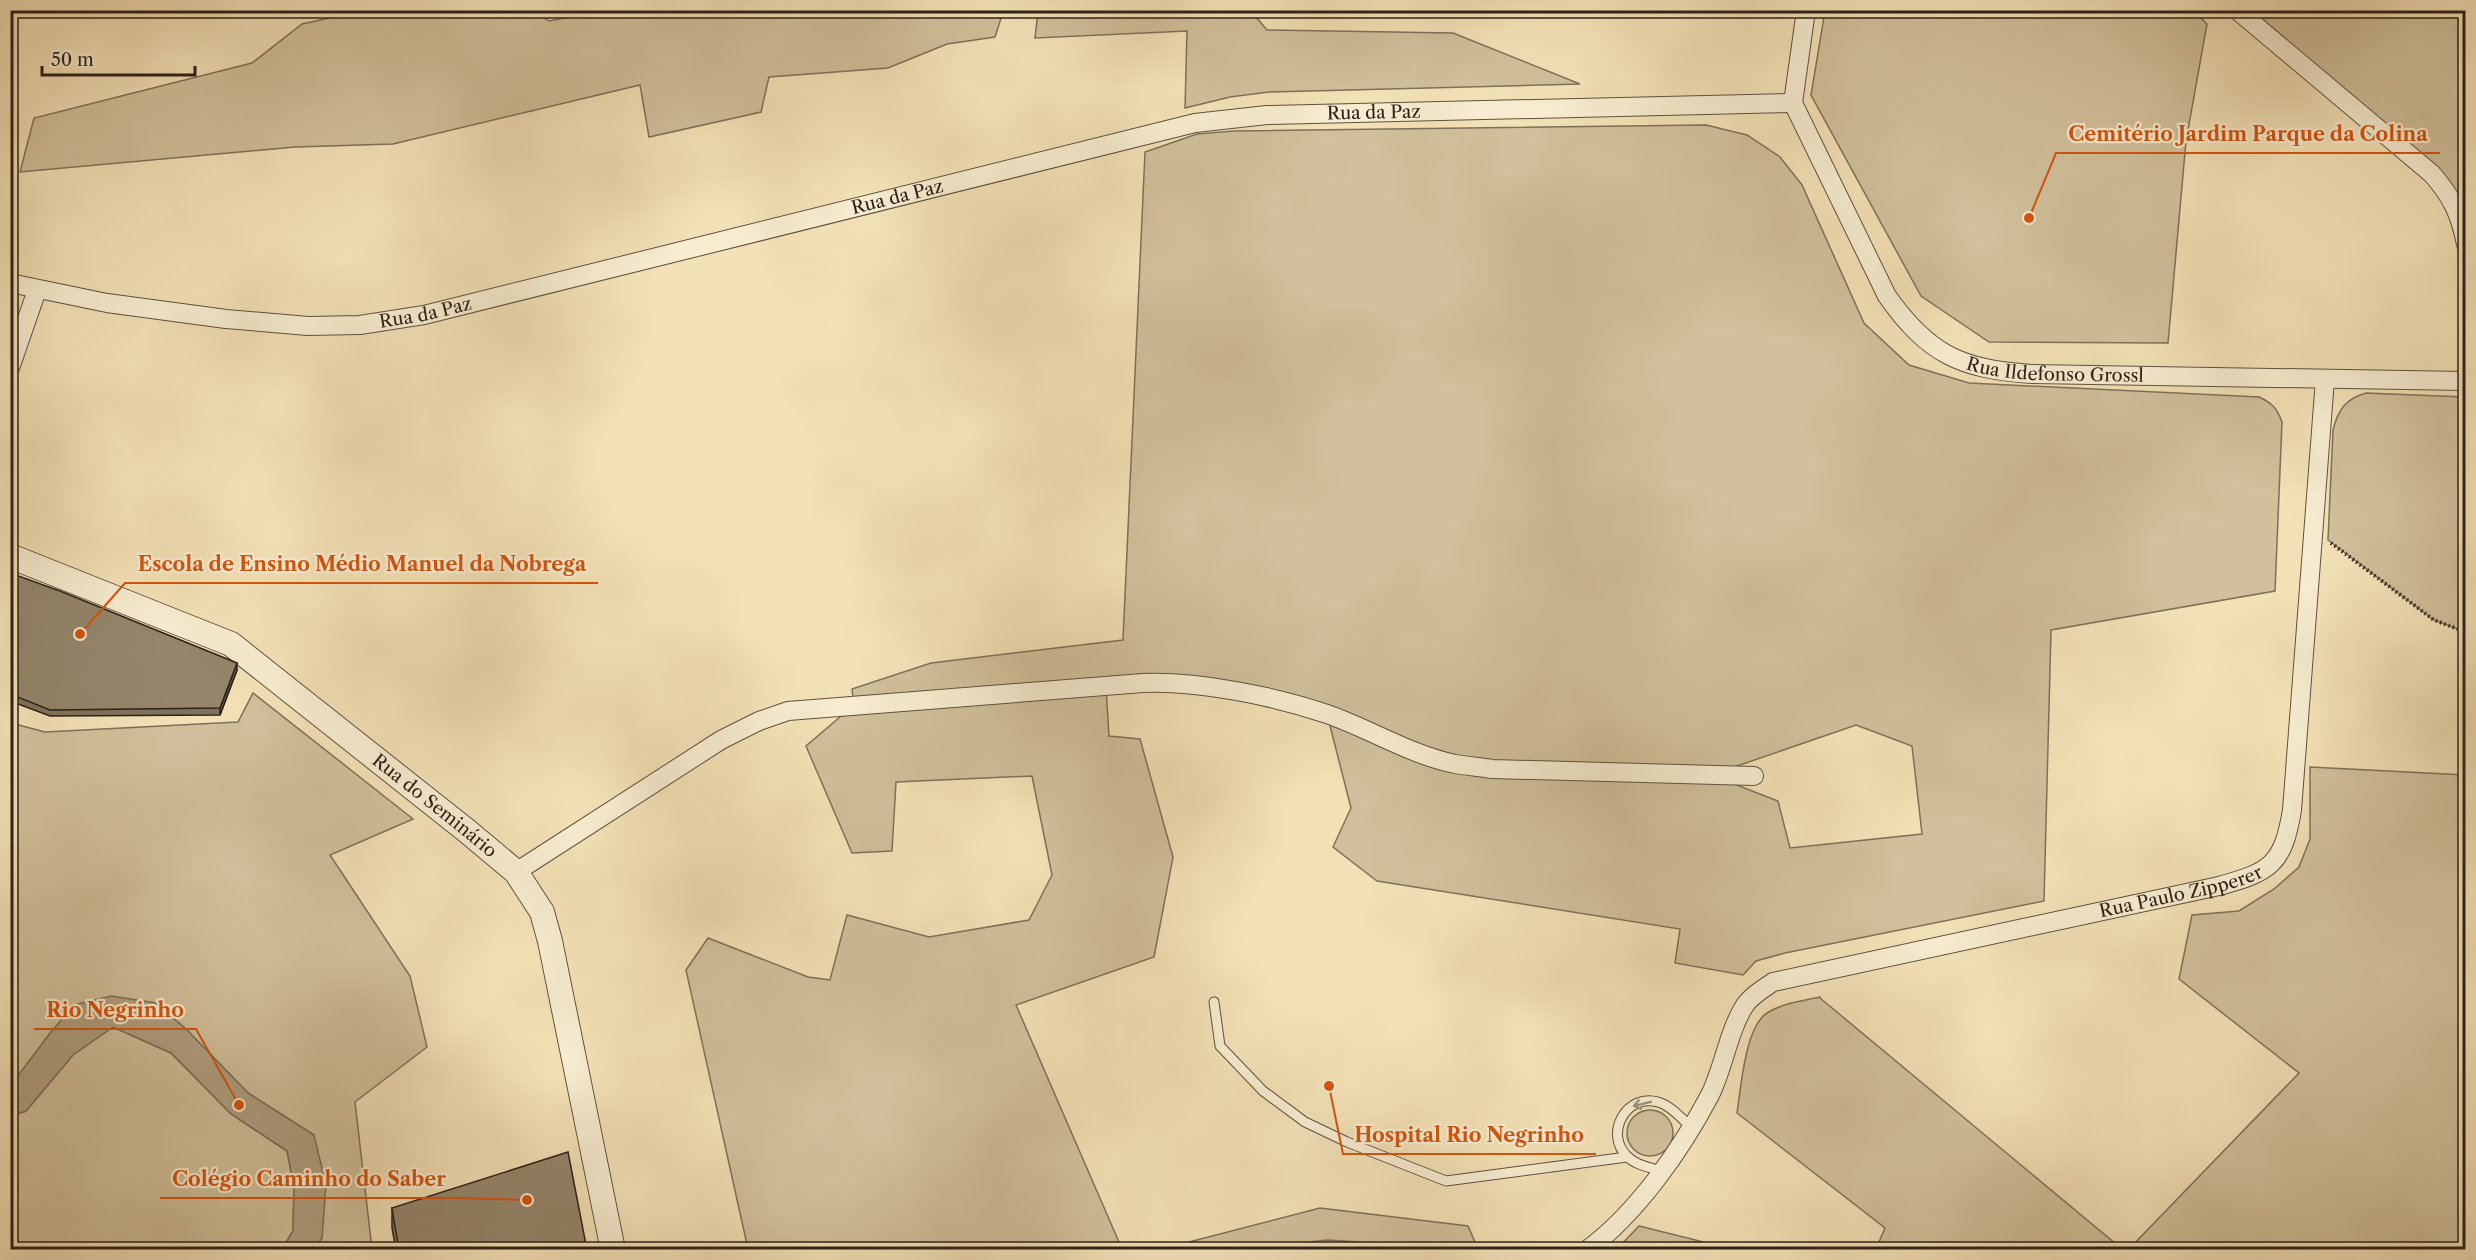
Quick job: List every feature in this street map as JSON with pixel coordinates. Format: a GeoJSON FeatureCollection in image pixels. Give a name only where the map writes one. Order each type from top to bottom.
{"type":"FeatureCollection","features":[{"type":"Feature","properties":{"kind":"street"},"geometry":{"type":"LineString","coordinates":[[1793,103],[1806,10]]}},
{"type":"Feature","properties":{"kind":"street"},"geometry":{"type":"LineString","coordinates":[[2236,10],[2432,174],[2449,193],[2462,225],[2466,244]]}},
{"type":"Feature","properties":{"kind":"street","name":"Rua da Paz"},"geometry":{"type":"LineString","coordinates":[[10,283],[107,303],[226,319],[308,326],[360,325],[424,315],[1195,123],[1267,115],[1793,103]]}},
{"type":"Feature","properties":{"kind":"street","name":"Rua Ildefonso Grossl"},"geometry":{"type":"LineString","coordinates":[[1793,103],[1887,296],[1905,322],[1929,344],[1950,358],[2001,372],[2031,374],[2466,381]]}},
{"type":"Feature","properties":{"kind":"street"},"geometry":{"type":"LineString","coordinates":[[10,368],[37,290]]}},
{"type":"Feature","properties":{"kind":"street","name":"Rua Paulo Zipperer"},"geometry":{"type":"LineString","coordinates":[[1691,1127],[1719,1076],[1745,1005],[1756,993],[1773,982],[2219,886],[2256,876],[2275,861],[2288,838],[2292,810],[2325,380]]}},
{"type":"Feature","properties":{"kind":"street","name":"Rua do Seminário"},"geometry":{"type":"LineString","coordinates":[[10,556],[231,644],[516,872],[542,912],[550,941],[613,1250]]}},
{"type":"Feature","properties":{"kind":"street"},"geometry":{"type":"LineString","coordinates":[[516,872],[721,740],[759,721],[788,711],[836,707],[1171,682],[1202,686],[1328,714],[1454,764],[1492,769],[1754,776]]}},
{"type":"Feature","properties":{"kind":"street"},"geometry":{"type":"LineString","coordinates":[[1587,1250],[1604,1237],[1632,1208],[1680,1146],[1691,1127]]}},
{"type":"Feature","properties":{"kind":"lane"},"geometry":{"type":"LineString","coordinates":[[1214,1002],[1220,1046],[1263,1091],[1305,1122],[1347,1142],[1446,1181],[1627,1157]]}},
{"type":"Feature","properties":{"kind":"lane"},"geometry":{"type":"LineString","coordinates":[[1661,1171],[1627,1157],[1621,1148],[1617,1138],[1617,1128],[1628,1109],[1636,1103],[1657,1101],[1667,1106],[1691,1127]]}},
{"type":"Feature","properties":{"kind":"path"},"geometry":{"type":"LineString","coordinates":[[2314,530],[2434,620],[2466,632]]}},
{"type":"Feature","properties":{"kind":"shaded area"},"geometry":{"type":"Polygon","coordinates":[[[604,10],[1003,12],[995,37],[947,44],[888,68],[769,77],[761,112],[649,137],[640,85],[393,144],[295,147],[20,172],[34,118],[252,63],[302,24],[362,11],[534,11],[549,21],[604,10]]]}},
{"type":"Feature","properties":{"kind":"shaded area"},"geometry":{"type":"Polygon","coordinates":[[[2193,10],[2207,24],[2186,141],[2168,343],[1989,342],[1921,296],[1811,95],[1825,11],[2193,10]]]}},
{"type":"Feature","properties":{"kind":"shaded area"},"geometry":{"type":"Polygon","coordinates":[[[1038,11],[1151,14],[1152,11],[1251,11],[1267,30],[1453,33],[1580,84],[1269,92],[1230,97],[1185,108],[1187,31],[1035,38],[1038,11]]]}},
{"type":"Feature","properties":{"kind":"shaded area"},"geometry":{"type":"Polygon","coordinates":[[[2237,11],[2465,11],[2465,244],[2449,193],[2237,11]]]}},
{"type":"Feature","properties":{"kind":"shaded area"},"geometry":{"type":"Polygon","coordinates":[[[1706,125],[1747,135],[1780,157],[1802,185],[1864,323],[1909,365],[1969,383],[2259,397],[2271,404],[2282,422],[2275,591],[2051,630],[2044,901],[1785,953],[1756,961],[1743,975],[1675,963],[1680,929],[1377,881],[1333,847],[1351,808],[1327,714],[1202,685],[1106,687],[1109,736],[1140,739],[1173,857],[1154,957],[1016,1005],[1122,1249],[748,1249],[686,970],[708,938],[808,977],[830,980],[847,915],[929,937],[1029,920],[1052,875],[1032,776],[896,782],[892,851],[852,853],[806,746],[854,705],[852,689],[931,663],[1123,640],[1145,152],[1197,134],[1234,131],[1706,125]],[[1856,725],[1711,775],[1778,801],[1790,848],[1922,834],[1912,746],[1856,725]]]}},
{"type":"Feature","properties":{"kind":"shaded area"},"geometry":{"type":"Polygon","coordinates":[[[2366,393],[2465,397],[2465,632],[2434,620],[2328,540],[2333,430],[2344,406],[2353,398],[2366,393]]]}},
{"type":"Feature","properties":{"kind":"shaded area"},"geometry":{"type":"Polygon","coordinates":[[[253,693],[413,819],[330,855],[410,976],[427,1047],[355,1102],[372,1249],[314,1249],[322,1238],[314,1135],[248,1093],[187,1030],[156,1003],[51,1032],[17,1078],[11,1075],[11,723],[45,732],[238,722],[253,693]]]}},
{"type":"Feature","properties":{"kind":"shaded area"},"geometry":{"type":"Polygon","coordinates":[[[2310,767],[2465,775],[2465,1249],[2129,1249],[2299,1073],[2179,979],[2192,915],[2239,911],[2274,889],[2299,867],[2310,839],[2310,767]]]}},
{"type":"Feature","properties":{"kind":"shaded area"},"geometry":{"type":"Polygon","coordinates":[[[111,996],[156,1003],[187,1030],[248,1093],[314,1135],[326,1185],[322,1238],[314,1249],[282,1249],[293,1231],[294,1187],[287,1151],[231,1114],[171,1053],[113,1027],[73,1055],[26,1111],[11,1116],[11,1075],[17,1077],[74,1005],[111,996]]]}},
{"type":"Feature","properties":{"kind":"shaded area"},"geometry":{"type":"Polygon","coordinates":[[[1820,997],[2122,1249],[1876,1249],[1885,1228],[1737,1113],[1745,1059],[1760,1020],[1767,1013],[1780,1007],[1820,997]]]}},
{"type":"Feature","properties":{"kind":"shaded area"},"geometry":{"type":"Polygon","coordinates":[[[113,1027],[171,1053],[231,1114],[287,1151],[294,1187],[293,1231],[282,1249],[11,1250],[11,1116],[26,1111],[73,1055],[113,1027]]]}},
{"type":"Feature","properties":{"kind":"shaded area"},"geometry":{"type":"Polygon","coordinates":[[[1650,1110],[1659,1111],[1667,1116],[1672,1124],[1672,1142],[1667,1150],[1659,1155],[1650,1156],[1641,1155],[1633,1150],[1628,1142],[1627,1133],[1628,1124],[1633,1116],[1641,1111],[1650,1110]]]}},
{"type":"Feature","properties":{"kind":"shaded area"},"geometry":{"type":"Polygon","coordinates":[[[1320,1208],[1468,1226],[1478,1249],[1380,1249],[1359,1242],[1328,1240],[1300,1243],[1290,1249],[1162,1249],[1320,1208]]]}},
{"type":"Feature","properties":{"kind":"shaded area"},"geometry":{"type":"Polygon","coordinates":[[[1639,1226],[1708,1243],[1708,1249],[1617,1249],[1639,1226]]]}},
{"type":"Feature","properties":{"kind":"building"},"geometry":{"type":"Polygon","coordinates":[[[10,573],[237,663],[220,708],[50,710],[10,694],[10,573]]]}},
{"type":"Feature","properties":{"kind":"building"},"geometry":{"type":"Polygon","coordinates":[[[568,1152],[587,1250],[399,1250],[392,1208],[568,1152]]]}},
{"type":"Feature","properties":{"kind":"place","name":"Cemitério Jardim Parque da Colina"},"geometry":{"type":"Point","coordinates":[2029,218]}},
{"type":"Feature","properties":{"kind":"place","name":"Escola de Ensino Médio Manuel da Nobrega"},"geometry":{"type":"Point","coordinates":[80,634]}},
{"type":"Feature","properties":{"kind":"place","name":"Hospital Rio Negrinho"},"geometry":{"type":"Point","coordinates":[1329,1086]}},
{"type":"Feature","properties":{"kind":"place","name":"Rio Negrinho"},"geometry":{"type":"Point","coordinates":[239,1105]}},
{"type":"Feature","properties":{"kind":"place","name":"Colégio Caminho do Saber"},"geometry":{"type":"Point","coordinates":[527,1200]}}]}
